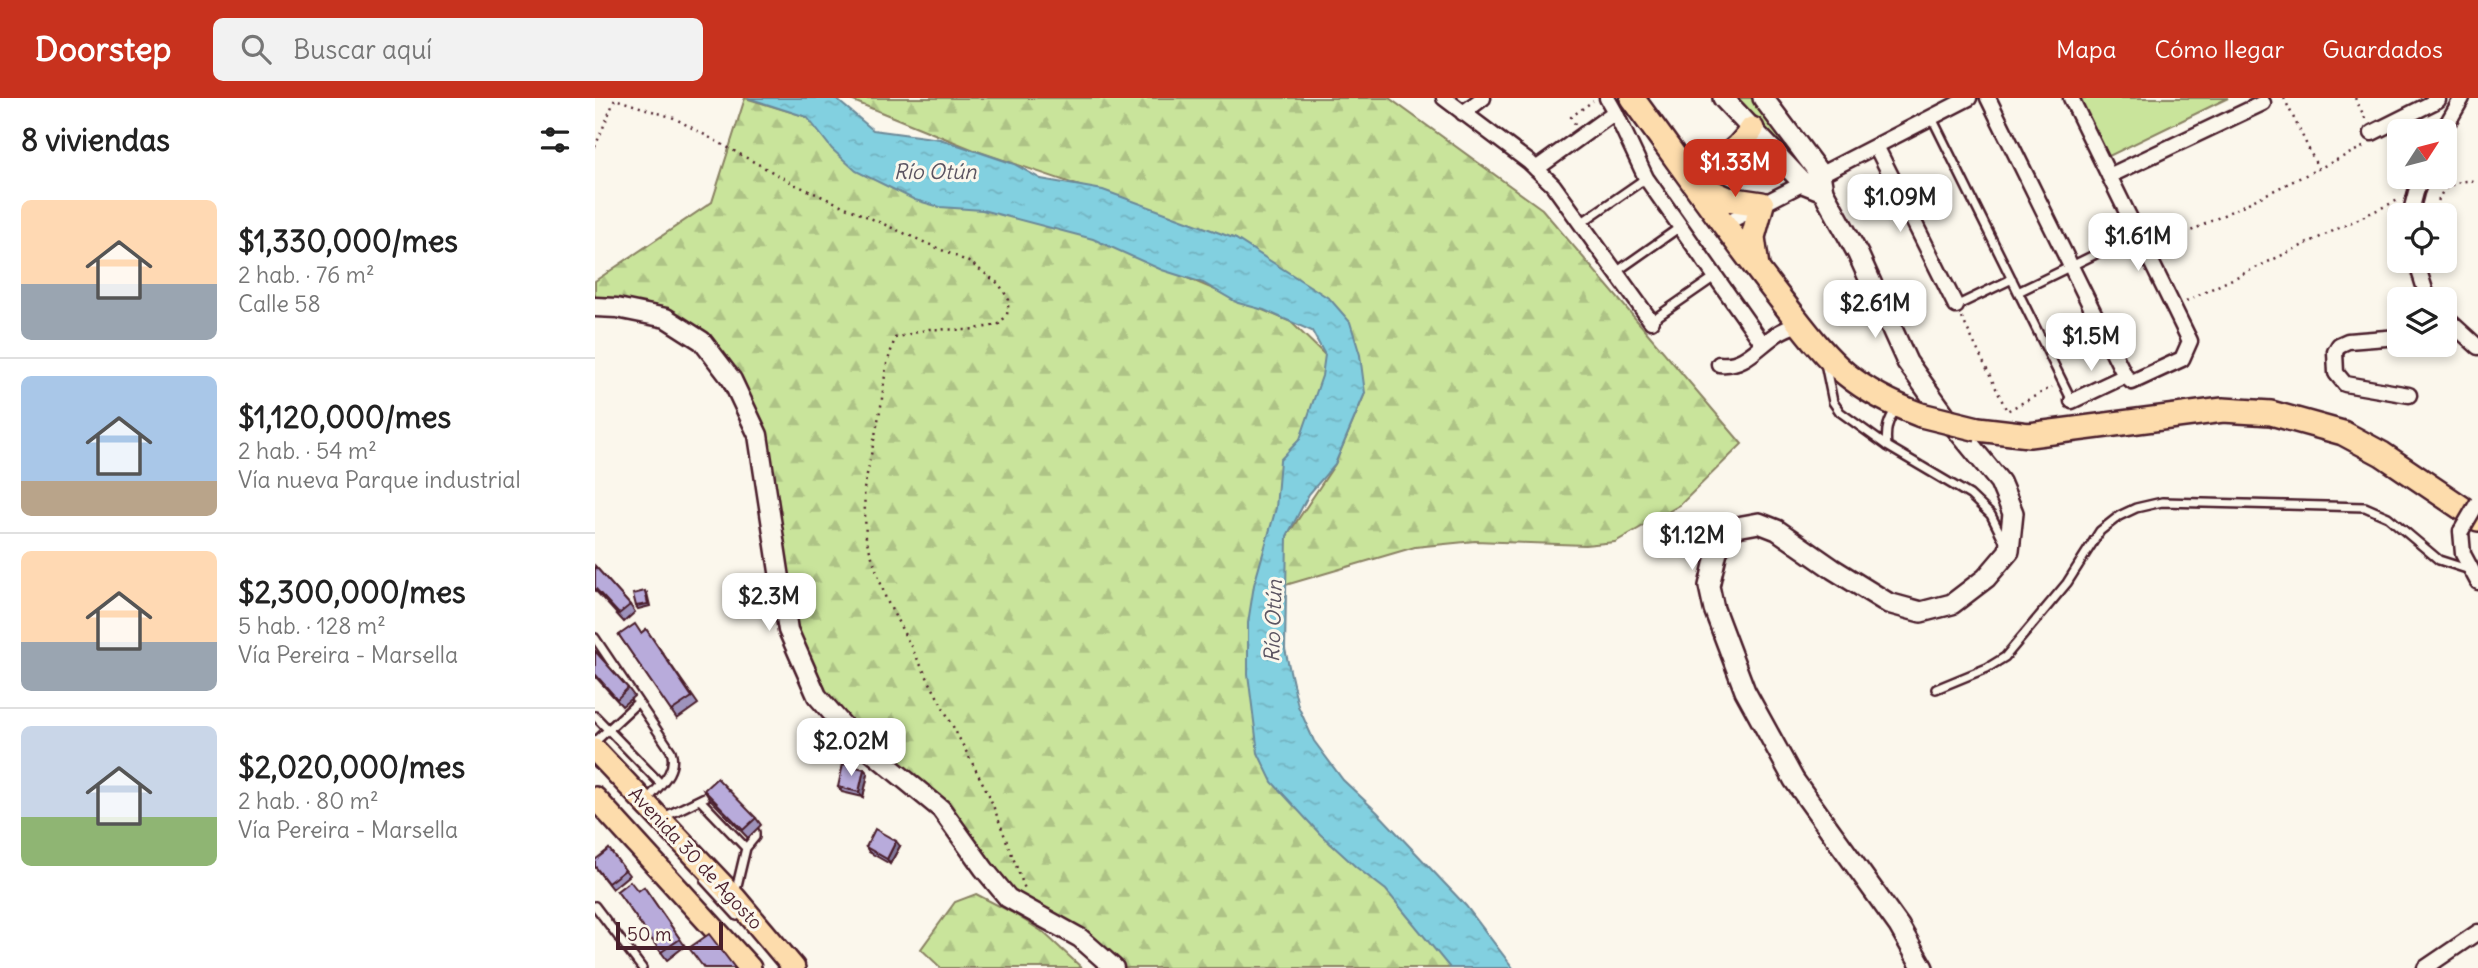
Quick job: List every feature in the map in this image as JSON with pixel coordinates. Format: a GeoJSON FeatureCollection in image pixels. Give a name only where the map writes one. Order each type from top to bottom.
{"type":"FeatureCollection","features":[{"type":"Feature","properties":{"kind":"highway"},"geometry":{"type":"LineString","coordinates":[[1624,105],[1689,175],[1757,270],[1823,352],[1846,373],[1898,406],[1921,415],[1978,429],[2029,435],[2223,410],[2271,413],[2343,433],[2382,454],[2470,525]]}},
{"type":"Feature","properties":{"kind":"highway"},"geometry":{"type":"LineString","coordinates":[[1689,175],[1700,166],[1731,155],[1752,129]]}},
{"type":"Feature","properties":{"kind":"highway"},"geometry":{"type":"LineString","coordinates":[[1689,175],[1728,199],[1762,204],[1753,237],[1757,270]]}},
{"type":"Feature","properties":{"kind":"main road"},"geometry":{"type":"LineString","coordinates":[[1723,98],[1752,129],[1815,183]]}},
{"type":"Feature","properties":{"kind":"main road"},"geometry":{"type":"LineString","coordinates":[[1763,98],[1858,254],[1907,362],[1945,415],[2000,482],[2013,513],[2009,551],[1986,579],[1952,604],[1921,612],[1888,603],[1777,530],[1759,523],[1737,527],[1725,539],[1717,551],[1709,586],[1714,609],[1745,691],[1794,780],[1899,926],[1923,968]]}},
{"type":"Feature","properties":{"kind":"main road","name":"Avenida 30 de Agosto"},"geometry":{"type":"LineString","coordinates":[[595,750],[734,898],[794,968]]}},
{"type":"Feature","properties":{"kind":"main road","name":"Avenida 30 de Agosto"},"geometry":{"type":"LineString","coordinates":[[595,798],[750,968]]}},
{"type":"Feature","properties":{"kind":"street"},"geometry":{"type":"LineString","coordinates":[[1444,98],[1553,185],[1651,321]]}},
{"type":"Feature","properties":{"kind":"street"},"geometry":{"type":"LineString","coordinates":[[1463,113],[1483,98]]}},
{"type":"Feature","properties":{"kind":"street"},"geometry":{"type":"LineString","coordinates":[[1607,98],[1624,105]]}},
{"type":"Feature","properties":{"kind":"street"},"geometry":{"type":"LineString","coordinates":[[1724,224],[1762,204],[1815,183],[1876,146],[1969,98]]}},
{"type":"Feature","properties":{"kind":"street"},"geometry":{"type":"LineString","coordinates":[[1987,98],[2125,376],[2132,382],[2182,359],[2190,341],[2071,98]]}},
{"type":"Feature","properties":{"kind":"street"},"geometry":{"type":"LineString","coordinates":[[2450,119],[2462,98]]}},
{"type":"Feature","properties":{"kind":"street"},"geometry":{"type":"LineString","coordinates":[[2372,133],[2437,99],[2444,119]]}},
{"type":"Feature","properties":{"kind":"street"},"geometry":{"type":"LineString","coordinates":[[2109,176],[2263,103]]}},
{"type":"Feature","properties":{"kind":"street"},"geometry":{"type":"LineString","coordinates":[[1536,169],[1624,105]]}},
{"type":"Feature","properties":{"kind":"street"},"geometry":{"type":"LineString","coordinates":[[1624,105],[1646,178],[1763,344]]}},
{"type":"Feature","properties":{"kind":"street"},"geometry":{"type":"LineString","coordinates":[[1876,146],[1955,306]]}},
{"type":"Feature","properties":{"kind":"street"},"geometry":{"type":"LineString","coordinates":[[2413,203],[2417,189]]}},
{"type":"Feature","properties":{"kind":"street"},"geometry":{"type":"LineString","coordinates":[[595,307],[617,308],[666,318],[702,341],[732,380],[758,435],[788,631],[817,696],[853,737],[941,810],[1008,898],[1080,938],[1114,968]]}},
{"type":"Feature","properties":{"kind":"street"},"geometry":{"type":"LineString","coordinates":[[1719,364],[1731,365],[1776,333],[1800,323]]}},
{"type":"Feature","properties":{"kind":"street"},"geometry":{"type":"LineString","coordinates":[[2457,334],[2478,347]]}},
{"type":"Feature","properties":{"kind":"street"},"geometry":{"type":"LineString","coordinates":[[2387,338],[2348,341],[2339,345],[2335,352],[2336,373],[2345,383],[2409,395]]}},
{"type":"Feature","properties":{"kind":"street"},"geometry":{"type":"LineString","coordinates":[[2072,401],[2125,376]]}},
{"type":"Feature","properties":{"kind":"street"},"geometry":{"type":"LineString","coordinates":[[2474,576],[2463,554],[2478,502]]}},
{"type":"Feature","properties":{"kind":"street"},"geometry":{"type":"LineString","coordinates":[[2425,968],[2478,932]]}},
{"type":"Feature","properties":{"kind":"lane"},"geometry":{"type":"LineString","coordinates":[[1932,117],[2072,401]]}},
{"type":"Feature","properties":{"kind":"lane"},"geometry":{"type":"LineString","coordinates":[[1581,223],[1646,178]]}},
{"type":"Feature","properties":{"kind":"lane"},"geometry":{"type":"LineString","coordinates":[[1616,272],[1681,227]]}},
{"type":"Feature","properties":{"kind":"lane"},"geometry":{"type":"LineString","coordinates":[[2018,292],[2138,233]]}},
{"type":"Feature","properties":{"kind":"lane"},"geometry":{"type":"LineString","coordinates":[[1651,321],[1716,276]]}},
{"type":"Feature","properties":{"kind":"lane"},"geometry":{"type":"LineString","coordinates":[[1955,306],[2011,279]]}},
{"type":"Feature","properties":{"kind":"lane"},"geometry":{"type":"LineString","coordinates":[[1823,352],[1833,402],[1840,412],[1887,446],[1984,506],[2009,551]]}},
{"type":"Feature","properties":{"kind":"lane"},"geometry":{"type":"LineString","coordinates":[[1887,446],[1885,431],[1898,406]]}},
{"type":"Feature","properties":{"kind":"lane"},"geometry":{"type":"LineString","coordinates":[[1936,689],[1987,668],[2005,657],[2067,583],[2100,531],[2119,516],[2136,508],[2162,502],[2365,507],[2388,517],[2439,560],[2474,576]]}},
{"type":"Feature","properties":{"kind":"lane"},"geometry":{"type":"LineString","coordinates":[[595,638],[674,759],[673,769],[645,802]]}},
{"type":"Feature","properties":{"kind":"lane"},"geometry":{"type":"LineString","coordinates":[[595,742],[638,702]]}},
{"type":"Feature","properties":{"kind":"lane"},"geometry":{"type":"LineString","coordinates":[[595,716],[661,783]]}},
{"type":"Feature","properties":{"kind":"lane"},"geometry":{"type":"LineString","coordinates":[[595,763],[621,790]]}},
{"type":"Feature","properties":{"kind":"lane"},"geometry":{"type":"LineString","coordinates":[[595,789],[758,968]]}},
{"type":"Feature","properties":{"kind":"lane"},"geometry":{"type":"LineString","coordinates":[[660,818],[715,792]]}},
{"type":"Feature","properties":{"kind":"lane"},"geometry":{"type":"LineString","coordinates":[[700,800],[746,848]]}},
{"type":"Feature","properties":{"kind":"lane"},"geometry":{"type":"LineString","coordinates":[[734,898],[746,848],[755,832]]}},
{"type":"Feature","properties":{"kind":"lane"},"geometry":{"type":"LineString","coordinates":[[701,877],[746,926]]}},
{"type":"Feature","properties":{"kind":"lane"},"geometry":{"type":"LineString","coordinates":[[595,906],[642,968]]}},
{"type":"Feature","properties":{"kind":"lane"},"geometry":{"type":"LineString","coordinates":[[755,936],[783,968]]}},
{"type":"Feature","properties":{"kind":"path"},"geometry":{"type":"LineString","coordinates":[[1583,135],[1571,117],[1597,98]]}},
{"type":"Feature","properties":{"kind":"path"},"geometry":{"type":"LineString","coordinates":[[2284,98],[2318,168]]}},
{"type":"Feature","properties":{"kind":"path"},"geometry":{"type":"LineString","coordinates":[[595,147],[615,99],[674,118],[796,185],[971,263],[999,284],[1009,300],[1007,315],[998,325],[968,330],[929,329],[895,338],[886,367],[865,489],[866,539],[886,599],[989,795],[1019,868],[1031,911]]}},
{"type":"Feature","properties":{"kind":"path"},"geometry":{"type":"LineString","coordinates":[[2148,253],[2364,146]]}},
{"type":"Feature","properties":{"kind":"path"},"geometry":{"type":"LineString","coordinates":[[2436,203],[2439,196],[2451,185],[2478,181]]}},
{"type":"Feature","properties":{"kind":"path"},"geometry":{"type":"LineString","coordinates":[[2174,307],[2416,192]]}},
{"type":"Feature","properties":{"kind":"path"},"geometry":{"type":"LineString","coordinates":[[1955,306],[2007,411],[2063,382]]}},
{"type":"Feature","properties":{"kind":"green space"},"geometry":{"type":"Polygon","coordinates":[[[745,98],[807,117],[1291,322],[1325,355],[1324,424],[1270,529],[1259,737],[1479,968],[1113,968],[1031,911],[951,824],[830,712],[780,586],[761,460],[732,380],[666,318],[595,311],[595,281],[712,202],[745,98]]]}},
{"type":"Feature","properties":{"kind":"green space"},"geometry":{"type":"Polygon","coordinates":[[[846,98],[1389,98],[1542,209],[1742,444],[1680,505],[1615,542],[1585,545],[1475,541],[1415,547],[1272,589],[1287,536],[1335,464],[1365,393],[1236,239],[974,150],[846,98]]]}},
{"type":"Feature","properties":{"kind":"green space"},"geometry":{"type":"Polygon","coordinates":[[[1723,98],[1763,98],[1820,174],[1803,183],[1723,98]]]}},
{"type":"Feature","properties":{"kind":"green space"},"geometry":{"type":"Polygon","coordinates":[[[2071,98],[2228,98],[2101,160],[2071,98]]]}},
{"type":"Feature","properties":{"kind":"green space"},"geometry":{"type":"Polygon","coordinates":[[[976,894],[1043,932],[1082,968],[941,968],[921,949],[955,902],[976,894]]]}},
{"type":"Feature","properties":{"kind":"water","name":"Río Otún"},"geometry":{"type":"Polygon","coordinates":[[[748,98],[835,98],[873,130],[940,139],[1014,164],[1041,179],[1103,190],[1236,239],[1330,299],[1350,322],[1360,355],[1365,393],[1335,464],[1309,494],[1287,536],[1285,649],[1298,706],[1314,741],[1343,780],[1466,906],[1513,968],[1450,968],[1386,890],[1320,834],[1272,782],[1258,753],[1248,674],[1248,623],[1254,585],[1276,508],[1280,460],[1300,439],[1322,376],[1325,355],[1312,331],[1264,310],[1238,303],[1203,283],[1162,270],[1093,239],[982,210],[940,207],[915,200],[856,171],[832,149],[807,117],[748,98]]]}},
{"type":"Feature","properties":{"kind":"building"},"geometry":{"type":"Polygon","coordinates":[[[595,566],[630,605],[619,614],[595,588],[595,566]]]}},
{"type":"Feature","properties":{"kind":"building"},"geometry":{"type":"Polygon","coordinates":[[[645,591],[648,604],[636,606],[633,594],[645,591]]]}},
{"type":"Feature","properties":{"kind":"building"},"geometry":{"type":"Polygon","coordinates":[[[635,624],[641,633],[646,629],[692,697],[671,711],[619,635],[635,624]]]}},
{"type":"Feature","properties":{"kind":"building"},"geometry":{"type":"Polygon","coordinates":[[[595,651],[628,688],[617,699],[595,674],[595,651]]]}},
{"type":"Feature","properties":{"kind":"building"},"geometry":{"type":"Polygon","coordinates":[[[843,764],[864,769],[859,792],[838,787],[843,764]]]}},
{"type":"Feature","properties":{"kind":"building"},"geometry":{"type":"Polygon","coordinates":[[[717,778],[756,818],[743,830],[704,790],[717,778]]]}},
{"type":"Feature","properties":{"kind":"building"},"geometry":{"type":"Polygon","coordinates":[[[875,829],[896,841],[887,859],[866,847],[875,829]]]}},
{"type":"Feature","properties":{"kind":"building"},"geometry":{"type":"Polygon","coordinates":[[[609,849],[625,870],[608,883],[595,866],[595,860],[609,849]]]}},
{"type":"Feature","properties":{"kind":"building"},"geometry":{"type":"Polygon","coordinates":[[[630,881],[638,891],[644,887],[680,939],[661,952],[617,891],[630,881]]]}},
{"type":"Feature","properties":{"kind":"building"},"geometry":{"type":"Polygon","coordinates":[[[709,934],[735,968],[704,968],[689,948],[709,934]]]}}]}
